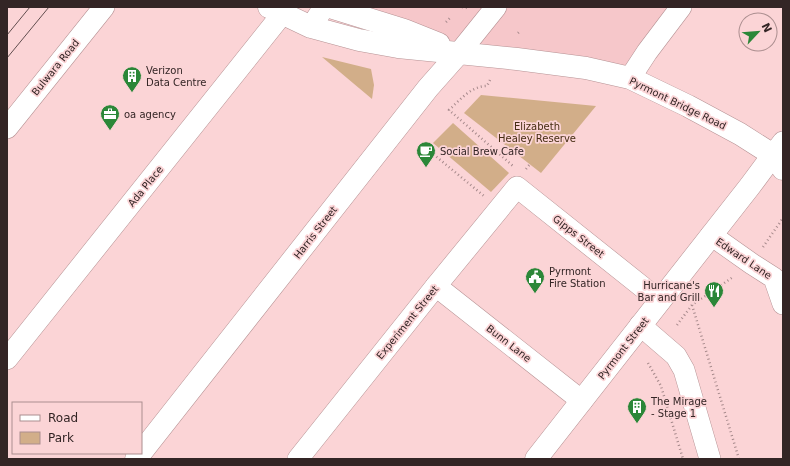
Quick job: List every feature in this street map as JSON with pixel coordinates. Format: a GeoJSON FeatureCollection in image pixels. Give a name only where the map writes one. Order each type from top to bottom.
{"type":"FeatureCollection","features":[{"type":"Feature","properties":{"kind":"main road","name":"Pyrmont Bridge Road"},"geometry":{"type":"LineString","coordinates":[[330,7],[404,30],[458,53]]}},
{"type":"Feature","properties":{"kind":"main road","name":"Pyrmont Bridge Road"},"geometry":{"type":"LineString","coordinates":[[276,10],[311,27],[359,40],[398,48],[458,53],[586,68],[630,78],[688,106],[781,156]]}},
{"type":"Feature","properties":{"kind":"main road","name":"Harris Street"},"geometry":{"type":"LineString","coordinates":[[142,451],[428,88],[458,53]]}},
{"type":"Feature","properties":{"kind":"main road","name":"Pyrmont Street"},"geometry":{"type":"LineString","coordinates":[[536,459],[711,235],[781,156]]}},
{"type":"Feature","properties":{"kind":"street","name":"Bulwara Road"},"geometry":{"type":"LineString","coordinates":[[7,128],[104,7]]}},
{"type":"Feature","properties":{"kind":"street"},"geometry":{"type":"LineString","coordinates":[[311,27],[324,7]]}},
{"type":"Feature","properties":{"kind":"street","name":"Harris Street"},"geometry":{"type":"LineString","coordinates":[[458,53],[496,7]]}},
{"type":"Feature","properties":{"kind":"street"},"geometry":{"type":"LineString","coordinates":[[630,78],[647,52],[681,7]]}},
{"type":"Feature","properties":{"kind":"street","name":"Ada Place"},"geometry":{"type":"LineString","coordinates":[[7,359],[276,10]]}},
{"type":"Feature","properties":{"kind":"street","name":"Experiment Street"},"geometry":{"type":"LineString","coordinates":[[298,459],[436,286],[517,178]]}},
{"type":"Feature","properties":{"kind":"street","name":"Gipps Street"},"geometry":{"type":"LineString","coordinates":[[517,178],[660,301]]}},
{"type":"Feature","properties":{"kind":"street","name":"Edward Lane"},"geometry":{"type":"LineString","coordinates":[[711,235],[774,278],[783,304]]}},
{"type":"Feature","properties":{"kind":"street","name":"Bunn Lane"},"geometry":{"type":"LineString","coordinates":[[436,286],[582,401]]}},
{"type":"Feature","properties":{"kind":"street"},"geometry":{"type":"LineString","coordinates":[[640,325],[676,356],[684,370],[710,459]]}},
{"type":"Feature","properties":{"kind":"path"},"geometry":{"type":"LineString","coordinates":[[446,22],[450,18]]}},
{"type":"Feature","properties":{"kind":"path"},"geometry":{"type":"LineString","coordinates":[[490,80],[487,86],[479,86],[473,89],[449,110],[517,178]]}},
{"type":"Feature","properties":{"kind":"path"},"geometry":{"type":"LineString","coordinates":[[421,144],[489,200]]}},
{"type":"Feature","properties":{"kind":"path"},"geometry":{"type":"LineString","coordinates":[[677,325],[692,305],[739,459]]}},
{"type":"Feature","properties":{"kind":"path"},"geometry":{"type":"LineString","coordinates":[[648,363],[661,386],[683,459]]}},
{"type":"Feature","properties":{"kind":"shaded area"},"geometry":{"type":"Polygon","coordinates":[[[330,7],[681,7],[630,78],[459,53],[330,7]]]}},
{"type":"Feature","properties":{"kind":"green space"},"geometry":{"type":"Polygon","coordinates":[[[322,57],[371,69],[374,85],[372,99],[322,57]]]}},
{"type":"Feature","properties":{"kind":"green space","name":"Elizabeth Healey Reserve"},"geometry":{"type":"Polygon","coordinates":[[[481,95],[596,106],[541,173],[464,113],[481,95]]]}},
{"type":"Feature","properties":{"kind":"green space"},"geometry":{"type":"Polygon","coordinates":[[[453,123],[509,173],[491,192],[433,143],[453,123]]]}},
{"type":"Feature","properties":{"kind":"tram line"},"geometry":{"type":"LineString","coordinates":[[7,35],[30,7]]}},
{"type":"Feature","properties":{"kind":"tram line"},"geometry":{"type":"LineString","coordinates":[[7,58],[49,7]]}},
{"type":"Feature","properties":{"kind":"place","name":"Verizon Data Centre"},"geometry":{"type":"Point","coordinates":[132,93]}},
{"type":"Feature","properties":{"kind":"place","name":"oa agency"},"geometry":{"type":"Point","coordinates":[110,131]}},
{"type":"Feature","properties":{"kind":"place","name":"Social Brew Cafe"},"geometry":{"type":"Point","coordinates":[426,168]}},
{"type":"Feature","properties":{"kind":"place","name":"Pyrmont Fire Station"},"geometry":{"type":"Point","coordinates":[535,294]}},
{"type":"Feature","properties":{"kind":"place","name":"Hurricane's Bar and Grill"},"geometry":{"type":"Point","coordinates":[714,308]}},
{"type":"Feature","properties":{"kind":"place","name":"The Mirage - Stage 1"},"geometry":{"type":"Point","coordinates":[637,424]}}]}
